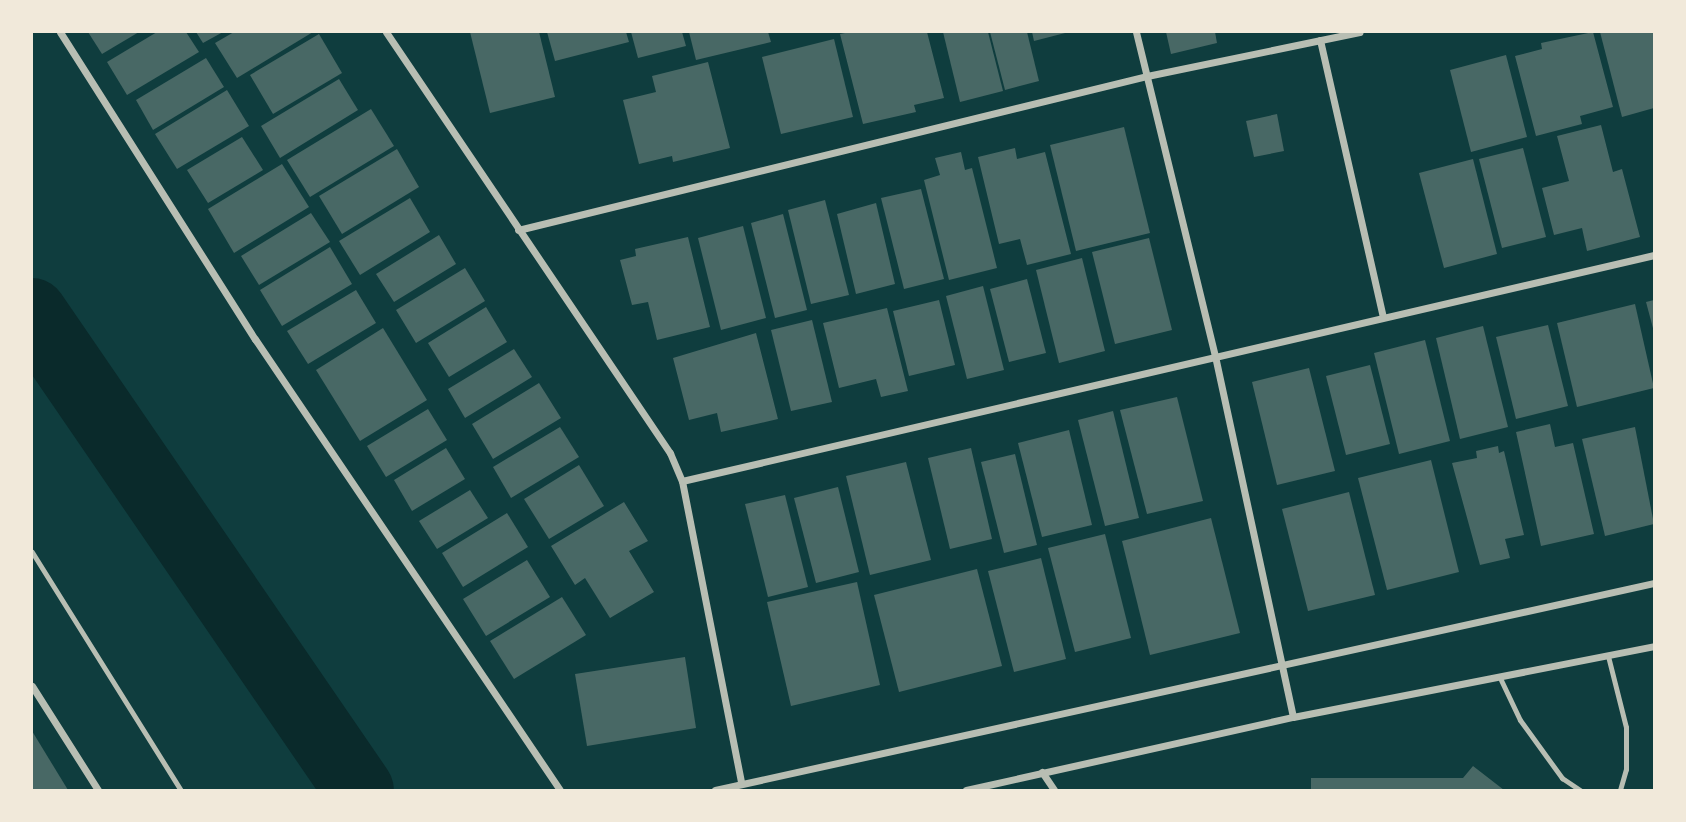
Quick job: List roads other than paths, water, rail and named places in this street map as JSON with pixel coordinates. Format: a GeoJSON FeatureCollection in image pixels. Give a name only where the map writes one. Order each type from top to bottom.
{"type":"FeatureCollection","features":[{"type":"Feature","properties":{"kind":"street"},"geometry":{"type":"LineString","coordinates":[[60,32],[255,339],[560,790]]}},
{"type":"Feature","properties":{"kind":"street"},"geometry":{"type":"LineString","coordinates":[[386,32],[670,453],[682,481],[741,782]]}},
{"type":"Feature","properties":{"kind":"street"},"geometry":{"type":"LineString","coordinates":[[1136,32],[1215,356],[1279,664],[1293,717]]}},
{"type":"Feature","properties":{"kind":"street"},"geometry":{"type":"LineString","coordinates":[[518,230],[1147,76],[1359,32]]}},
{"type":"Feature","properties":{"kind":"street"},"geometry":{"type":"LineString","coordinates":[[1320,40],[1383,317]]}},
{"type":"Feature","properties":{"kind":"street"},"geometry":{"type":"LineString","coordinates":[[682,481],[1654,255]]}},
{"type":"Feature","properties":{"kind":"street"},"geometry":{"type":"LineString","coordinates":[[715,790],[741,782],[1654,583]]}},
{"type":"Feature","properties":{"kind":"street"},"geometry":{"type":"LineString","coordinates":[[966,790],[1293,717],[1501,680],[1654,646]]}},
{"type":"Feature","properties":{"kind":"street"},"geometry":{"type":"LineString","coordinates":[[32,686],[98,790]]}},
{"type":"Feature","properties":{"kind":"street"},"geometry":{"type":"LineString","coordinates":[[1042,772],[1054,790]]}},
{"type":"Feature","properties":{"kind":"lane"},"geometry":{"type":"LineString","coordinates":[[32,552],[181,790]]}},
{"type":"Feature","properties":{"kind":"lane"},"geometry":{"type":"LineString","coordinates":[[1608,656],[1626,727],[1626,769],[1620,790]]}},
{"type":"Feature","properties":{"kind":"lane"},"geometry":{"type":"LineString","coordinates":[[1501,680],[1520,720],[1562,778],[1580,790]]}},
{"type":"Feature","properties":{"kind":"waterway"},"geometry":{"type":"LineString","coordinates":[[32,313],[359,790]]}}]}
